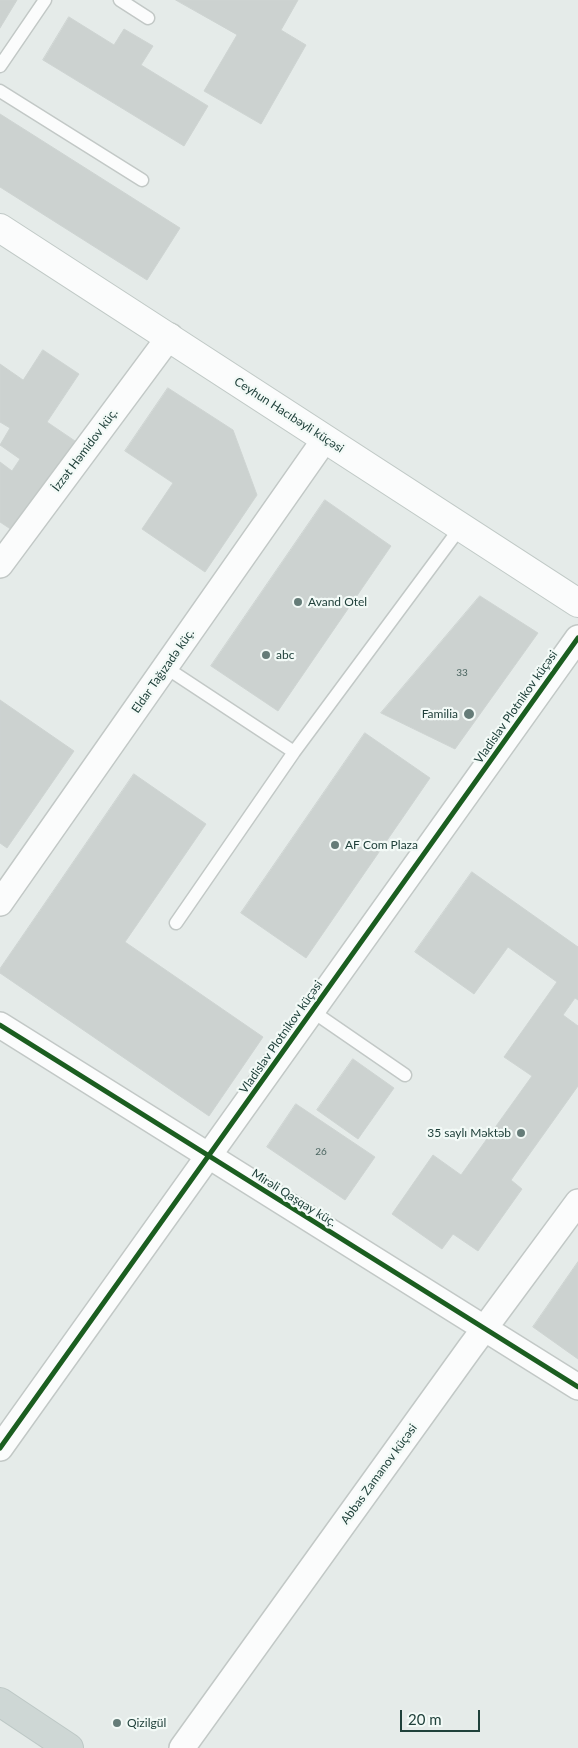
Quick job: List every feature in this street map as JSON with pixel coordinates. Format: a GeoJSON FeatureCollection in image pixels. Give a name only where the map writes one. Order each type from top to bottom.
{"type":"FeatureCollection","features":[{"type":"Feature","properties":{"kind":"main road","name":"Ceyhun Hacıbəyli küçəsi"},"geometry":{"type":"LineString","coordinates":[[0,228],[170,336],[460,528],[578,603]]}},
{"type":"Feature","properties":{"kind":"main road"},"geometry":{"type":"LineString","coordinates":[[0,1702],[69,1748]]}},
{"type":"Feature","properties":{"kind":"street","name":"İzzət Həmidov küç."},"geometry":{"type":"LineString","coordinates":[[0,565],[170,336]]}},
{"type":"Feature","properties":{"kind":"street","name":"Eldar Tağızadə küç."},"geometry":{"type":"LineString","coordinates":[[0,903],[326,439]]}},
{"type":"Feature","properties":{"kind":"street","name":"Vladislav Plotnikov küçəsi"},"geometry":{"type":"LineString","coordinates":[[0,1448],[578,638]]}},
{"type":"Feature","properties":{"kind":"street","name":"Mirəli Qaşqay küç."},"geometry":{"type":"LineString","coordinates":[[0,1025],[578,1388]]}},
{"type":"Feature","properties":{"kind":"street","name":"Abbas Zamanov küçəsi"},"geometry":{"type":"LineString","coordinates":[[182,1748],[578,1202]]}},
{"type":"Feature","properties":{"kind":"lane"},"geometry":{"type":"LineString","coordinates":[[0,66],[45,0]]}},
{"type":"Feature","properties":{"kind":"lane"},"geometry":{"type":"LineString","coordinates":[[120,0],[148,18]]}},
{"type":"Feature","properties":{"kind":"lane"},"geometry":{"type":"LineString","coordinates":[[0,91],[142,180]]}},
{"type":"Feature","properties":{"kind":"lane"},"geometry":{"type":"LineString","coordinates":[[176,923],[294,752],[460,528]]}},
{"type":"Feature","properties":{"kind":"lane"},"geometry":{"type":"LineString","coordinates":[[165,668],[294,752]]}},
{"type":"Feature","properties":{"kind":"lane"},"geometry":{"type":"LineString","coordinates":[[312,1011],[405,1075]]}},
{"type":"Feature","properties":{"kind":"building"},"geometry":{"type":"Polygon","coordinates":[[[0,0],[17,0],[0,28],[0,0]]]}},
{"type":"Feature","properties":{"kind":"building"},"geometry":{"type":"Polygon","coordinates":[[[176,0],[298,0],[281,30],[306,45],[261,124],[204,91],[237,35],[176,0]]]}},
{"type":"Feature","properties":{"kind":"building"},"geometry":{"type":"Polygon","coordinates":[[[69,17],[114,45],[124,29],[153,46],[141,65],[208,106],[184,146],[43,60],[69,17]]]}},
{"type":"Feature","properties":{"kind":"building"},"geometry":{"type":"Polygon","coordinates":[[[0,114],[180,228],[147,280],[0,187],[0,114]]]}},
{"type":"Feature","properties":{"kind":"building"},"geometry":{"type":"Polygon","coordinates":[[[43,350],[79,374],[47,422],[75,441],[12,530],[0,522],[0,462],[12,471],[20,459],[0,445],[10,428],[0,422],[0,364],[23,380],[43,350]]]}},
{"type":"Feature","properties":{"kind":"building"},"geometry":{"type":"Polygon","coordinates":[[[168,388],[233,430],[257,495],[205,572],[142,529],[173,483],[125,451],[168,388]]]}},
{"type":"Feature","properties":{"kind":"building"},"geometry":{"type":"Polygon","coordinates":[[[325,500],[391,546],[278,711],[211,666],[325,500]]]}},
{"type":"Feature","properties":{"kind":"building"},"geometry":{"type":"Polygon","coordinates":[[[480,596],[538,633],[455,749],[381,713],[480,596]]]}},
{"type":"Feature","properties":{"kind":"building"},"geometry":{"type":"Polygon","coordinates":[[[0,700],[74,751],[7,848],[0,843],[0,700]]]}},
{"type":"Feature","properties":{"kind":"building","name":"AF Com Plaza"},"geometry":{"type":"Polygon","coordinates":[[[365,733],[430,778],[306,958],[241,913],[365,733]]]}},
{"type":"Feature","properties":{"kind":"building"},"geometry":{"type":"Polygon","coordinates":[[[134,774],[206,824],[125,942],[263,1037],[209,1116],[0,973],[0,969],[134,774]]]}},
{"type":"Feature","properties":{"kind":"building"},"geometry":{"type":"Polygon","coordinates":[[[472,872],[578,947],[578,1000],[575,998],[563,1015],[578,1026],[578,1086],[511,1180],[522,1189],[478,1251],[453,1234],[442,1249],[392,1214],[433,1155],[461,1175],[532,1076],[504,1057],[557,982],[508,947],[474,994],[415,952],[472,872]]]}},
{"type":"Feature","properties":{"kind":"building"},"geometry":{"type":"Polygon","coordinates":[[[353,1059],[394,1088],[358,1139],[317,1110],[353,1059]]]}},
{"type":"Feature","properties":{"kind":"building"},"geometry":{"type":"Polygon","coordinates":[[[296,1104],[375,1157],[345,1200],[267,1147],[296,1104]]]}},
{"type":"Feature","properties":{"kind":"building"},"geometry":{"type":"Polygon","coordinates":[[[578,1262],[578,1359],[533,1327],[578,1262]]]}},
{"type":"Feature","properties":{"kind":"cycle path"},"geometry":{"type":"LineString","coordinates":[[0,1448],[578,638]]}},
{"type":"Feature","properties":{"kind":"cycle path"},"geometry":{"type":"LineString","coordinates":[[0,1025],[578,1387]]}},
{"type":"Feature","properties":{"kind":"place","name":"Avand Otel"},"geometry":{"type":"Point","coordinates":[298,602]}},
{"type":"Feature","properties":{"kind":"place","name":"abc"},"geometry":{"type":"Point","coordinates":[266,655]}},
{"type":"Feature","properties":{"kind":"place","name":"Familia"},"geometry":{"type":"Point","coordinates":[469,714]}},
{"type":"Feature","properties":{"kind":"place","name":"AF Com Plaza"},"geometry":{"type":"Point","coordinates":[335,845]}},
{"type":"Feature","properties":{"kind":"place","name":"35 saylı Məktəb"},"geometry":{"type":"Point","coordinates":[521,1133]}},
{"type":"Feature","properties":{"kind":"place","name":"Qizilgül"},"geometry":{"type":"Point","coordinates":[117,1723]}}]}
